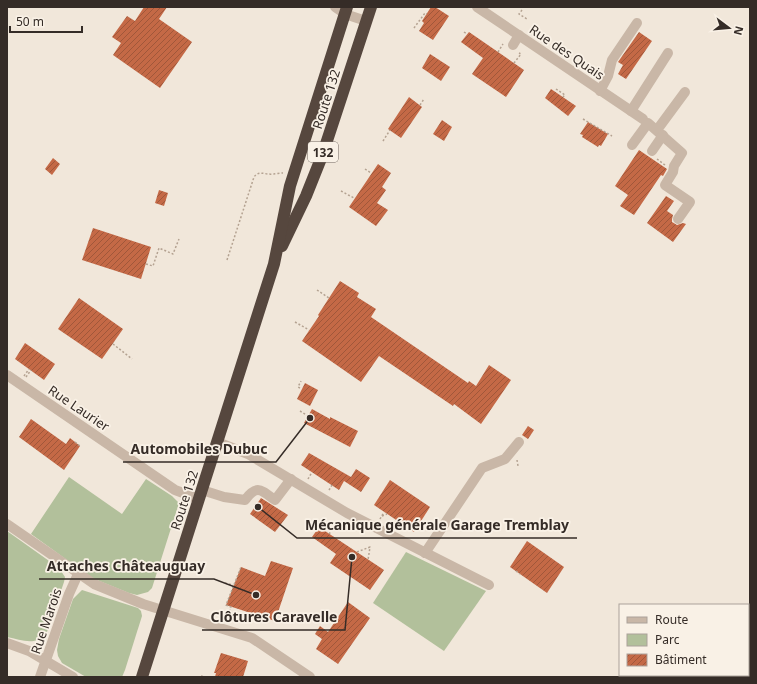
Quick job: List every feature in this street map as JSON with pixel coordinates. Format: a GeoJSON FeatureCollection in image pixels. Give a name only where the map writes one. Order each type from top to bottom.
{"type":"FeatureCollection","features":[{"type":"Feature","properties":{"kind":"highway","name":"Route 132"},"geometry":{"type":"LineString","coordinates":[[274,264],[306,196],[322,156],[371,7]]}},
{"type":"Feature","properties":{"kind":"highway","name":"Route 132"},"geometry":{"type":"LineString","coordinates":[[142,677],[274,264],[290,186],[302,150],[342,9]]}},
{"type":"Feature","properties":{"kind":"highway"},"geometry":{"type":"LineString","coordinates":[[302,150],[322,156]]}},
{"type":"Feature","properties":{"kind":"street","name":"Rue des Quais"},"geometry":{"type":"LineString","coordinates":[[477,7],[643,119]]}},
{"type":"Feature","properties":{"kind":"street"},"geometry":{"type":"LineString","coordinates":[[342,9],[366,21]]}},
{"type":"Feature","properties":{"kind":"street"},"geometry":{"type":"LineString","coordinates":[[600,90],[608,76],[612,60],[636,23]]}},
{"type":"Feature","properties":{"kind":"street"},"geometry":{"type":"LineString","coordinates":[[509,44],[519,35]]}},
{"type":"Feature","properties":{"kind":"street"},"geometry":{"type":"LineString","coordinates":[[631,111],[668,53]]}},
{"type":"Feature","properties":{"kind":"street"},"geometry":{"type":"LineString","coordinates":[[652,151],[660,133],[685,92]]}},
{"type":"Feature","properties":{"kind":"street"},"geometry":{"type":"LineString","coordinates":[[632,145],[648,123],[682,153],[674,166],[673,172],[665,184],[690,202],[678,219]]}},
{"type":"Feature","properties":{"kind":"street","name":"Rue Laurier"},"geometry":{"type":"LineString","coordinates":[[7,375],[175,490],[200,495],[245,500],[252,491],[256,490],[262,491],[275,500],[291,479]]}},
{"type":"Feature","properties":{"kind":"street"},"geometry":{"type":"LineString","coordinates":[[217,442],[248,454],[347,513],[489,585]]}},
{"type":"Feature","properties":{"kind":"street"},"geometry":{"type":"LineString","coordinates":[[425,553],[482,468],[505,459],[520,442]]}},
{"type":"Feature","properties":{"kind":"street"},"geometry":{"type":"LineString","coordinates":[[7,524],[100,588],[163,610],[252,638],[310,677]]}},
{"type":"Feature","properties":{"kind":"street","name":"Rue Marois"},"geometry":{"type":"LineString","coordinates":[[40,677],[69,594],[78,574]]}},
{"type":"Feature","properties":{"kind":"street"},"geometry":{"type":"LineString","coordinates":[[7,644],[29,651],[73,677]]}},
{"type":"Feature","properties":{"kind":"path"},"geometry":{"type":"LineString","coordinates":[[522,10],[519,14],[527,19]]}},
{"type":"Feature","properties":{"kind":"path"},"geometry":{"type":"LineString","coordinates":[[414,28],[425,12],[427,14]]}},
{"type":"Feature","properties":{"kind":"path"},"geometry":{"type":"LineString","coordinates":[[498,52],[509,44]]}},
{"type":"Feature","properties":{"kind":"path"},"geometry":{"type":"LineString","coordinates":[[514,63],[521,54]]}},
{"type":"Feature","properties":{"kind":"path"},"geometry":{"type":"LineString","coordinates":[[556,89],[565,95],[563,97]]}},
{"type":"Feature","properties":{"kind":"path"},"geometry":{"type":"LineString","coordinates":[[420,105],[424,99]]}},
{"type":"Feature","properties":{"kind":"path"},"geometry":{"type":"LineString","coordinates":[[583,119],[612,136]]}},
{"type":"Feature","properties":{"kind":"path"},"geometry":{"type":"LineString","coordinates":[[383,141],[390,130]]}},
{"type":"Feature","properties":{"kind":"path"},"geometry":{"type":"LineString","coordinates":[[365,169],[371,173]]}},
{"type":"Feature","properties":{"kind":"path"},"geometry":{"type":"LineString","coordinates":[[227,260],[256,174],[273,174],[295,171]]}},
{"type":"Feature","properties":{"kind":"path"},"geometry":{"type":"LineString","coordinates":[[341,191],[354,198]]}},
{"type":"Feature","properties":{"kind":"path"},"geometry":{"type":"LineString","coordinates":[[146,264],[153,266],[159,248],[174,254],[179,239]]}},
{"type":"Feature","properties":{"kind":"path"},"geometry":{"type":"LineString","coordinates":[[317,290],[329,298]]}},
{"type":"Feature","properties":{"kind":"path"},"geometry":{"type":"LineString","coordinates":[[295,322],[309,330]]}},
{"type":"Feature","properties":{"kind":"path"},"geometry":{"type":"LineString","coordinates":[[113,344],[132,358]]}},
{"type":"Feature","properties":{"kind":"path"},"geometry":{"type":"LineString","coordinates":[[300,388],[298,387],[301,381]]}},
{"type":"Feature","properties":{"kind":"path"},"geometry":{"type":"LineString","coordinates":[[300,411],[308,416]]}},
{"type":"Feature","properties":{"kind":"path"},"geometry":{"type":"LineString","coordinates":[[76,442],[80,446]]}},
{"type":"Feature","properties":{"kind":"path"},"geometry":{"type":"LineString","coordinates":[[381,516],[387,514]]}},
{"type":"Feature","properties":{"kind":"path"},"geometry":{"type":"LineString","coordinates":[[406,526],[404,530],[408,528]]}},
{"type":"Feature","properties":{"kind":"path"},"geometry":{"type":"LineString","coordinates":[[330,534],[333,529],[336,530]]}},
{"type":"Feature","properties":{"kind":"path"},"geometry":{"type":"LineString","coordinates":[[357,552],[370,548],[368,560]]}},
{"type":"Feature","properties":{"kind":"path"},"geometry":{"type":"LineString","coordinates":[[228,616],[230,607],[226,605],[241,567]]}},
{"type":"Feature","properties":{"kind":"path"},"geometry":{"type":"LineString","coordinates":[[516,571],[520,574]]}},
{"type":"Feature","properties":{"kind":"path"},"geometry":{"type":"LineString","coordinates":[[225,583],[233,585]]}},
{"type":"Feature","properties":{"kind":"path"},"geometry":{"type":"LineString","coordinates":[[201,676],[205,677]]}},
{"type":"Feature","properties":{"kind":"green space"},"geometry":{"type":"Polygon","coordinates":[[[69,477],[122,514],[146,479],[172,496],[179,503],[152,588],[148,592],[137,595],[129,593],[92,578],[31,534],[69,477]]]}},
{"type":"Feature","properties":{"kind":"green space"},"geometry":{"type":"Polygon","coordinates":[[[7,531],[59,568],[65,577],[47,632],[39,640],[24,641],[7,637],[7,531]]]}},
{"type":"Feature","properties":{"kind":"green space"},"geometry":{"type":"Polygon","coordinates":[[[406,552],[486,591],[444,651],[373,603],[406,552]]]}},
{"type":"Feature","properties":{"kind":"green space"},"geometry":{"type":"Polygon","coordinates":[[[82,590],[138,608],[141,611],[142,616],[122,677],[86,677],[62,663],[58,656],[57,650],[59,639],[73,599],[82,590]]]}},
{"type":"Feature","properties":{"kind":"building"},"geometry":{"type":"Polygon","coordinates":[[[144,7],[167,7],[159,19],[192,42],[160,88],[113,55],[121,43],[112,37],[127,16],[135,21],[144,7]]]}},
{"type":"Feature","properties":{"kind":"building"},"geometry":{"type":"Polygon","coordinates":[[[431,7],[435,7],[449,16],[433,40],[419,31],[424,23],[422,21],[431,7]]]}},
{"type":"Feature","properties":{"kind":"building"},"geometry":{"type":"Polygon","coordinates":[[[469,32],[524,70],[506,97],[472,74],[483,58],[461,42],[469,32]]]}},
{"type":"Feature","properties":{"kind":"building"},"geometry":{"type":"Polygon","coordinates":[[[639,32],[652,41],[626,79],[618,74],[623,65],[618,62],[639,32]]]}},
{"type":"Feature","properties":{"kind":"building"},"geometry":{"type":"Polygon","coordinates":[[[430,54],[450,67],[441,81],[422,68],[430,54]]]}},
{"type":"Feature","properties":{"kind":"building"},"geometry":{"type":"Polygon","coordinates":[[[551,89],[576,106],[568,116],[545,98],[551,89]]]}},
{"type":"Feature","properties":{"kind":"building"},"geometry":{"type":"Polygon","coordinates":[[[409,97],[422,107],[401,138],[388,129],[409,97]]]}},
{"type":"Feature","properties":{"kind":"building"},"geometry":{"type":"Polygon","coordinates":[[[442,120],[452,127],[444,141],[433,134],[442,120]]]}},
{"type":"Feature","properties":{"kind":"building"},"geometry":{"type":"Polygon","coordinates":[[[588,122],[608,134],[601,146],[599,145],[598,147],[582,137],[583,135],[580,134],[588,122]]]}},
{"type":"Feature","properties":{"kind":"building"},"geometry":{"type":"Polygon","coordinates":[[[639,150],[667,169],[663,176],[661,175],[634,215],[620,206],[628,195],[615,186],[639,150]]]}},
{"type":"Feature","properties":{"kind":"building"},"geometry":{"type":"Polygon","coordinates":[[[53,158],[60,164],[52,175],[45,169],[53,158]]]}},
{"type":"Feature","properties":{"kind":"building"},"geometry":{"type":"Polygon","coordinates":[[[378,164],[391,173],[382,187],[386,190],[377,203],[388,210],[376,226],[349,207],[378,164]]]}},
{"type":"Feature","properties":{"kind":"building"},"geometry":{"type":"Polygon","coordinates":[[[159,190],[168,193],[164,206],[155,203],[159,190]]]}},
{"type":"Feature","properties":{"kind":"building"},"geometry":{"type":"Polygon","coordinates":[[[666,196],[674,201],[667,211],[673,215],[672,222],[677,225],[683,223],[686,224],[673,242],[647,223],[666,196]]]}},
{"type":"Feature","properties":{"kind":"building"},"geometry":{"type":"Polygon","coordinates":[[[93,228],[151,247],[141,279],[82,260],[93,228]]]}},
{"type":"Feature","properties":{"kind":"building"},"geometry":{"type":"Polygon","coordinates":[[[340,281],[359,293],[357,297],[376,309],[371,317],[468,383],[469,381],[476,386],[489,365],[511,380],[481,424],[454,404],[453,406],[379,356],[361,382],[302,341],[340,281]]]}},
{"type":"Feature","properties":{"kind":"building"},"geometry":{"type":"Polygon","coordinates":[[[79,298],[123,329],[102,359],[58,329],[79,298]]]}},
{"type":"Feature","properties":{"kind":"building"},"geometry":{"type":"Polygon","coordinates":[[[25,343],[55,364],[44,380],[15,359],[25,343]]]}},
{"type":"Feature","properties":{"kind":"building"},"geometry":{"type":"Polygon","coordinates":[[[305,383],[318,390],[310,406],[297,399],[305,383]]]}},
{"type":"Feature","properties":{"kind":"building"},"geometry":{"type":"Polygon","coordinates":[[[312,409],[330,419],[330,417],[358,431],[350,447],[304,423],[312,409]]]}},
{"type":"Feature","properties":{"kind":"building"},"geometry":{"type":"Polygon","coordinates":[[[31,419],[66,444],[70,438],[80,446],[64,470],[19,437],[31,419]]]}},
{"type":"Feature","properties":{"kind":"building"},"geometry":{"type":"Polygon","coordinates":[[[528,426],[534,430],[528,439],[522,435],[528,426]]]}},
{"type":"Feature","properties":{"kind":"building"},"geometry":{"type":"Polygon","coordinates":[[[309,453],[351,477],[356,469],[370,478],[361,492],[344,481],[339,490],[301,465],[309,453]]]}},
{"type":"Feature","properties":{"kind":"building"},"geometry":{"type":"Polygon","coordinates":[[[390,480],[430,507],[414,532],[374,505],[390,480]]]}},
{"type":"Feature","properties":{"kind":"building"},"geometry":{"type":"Polygon","coordinates":[[[261,498],[288,515],[275,532],[250,514],[261,498]]]}},
{"type":"Feature","properties":{"kind":"building"},"geometry":{"type":"Polygon","coordinates":[[[319,527],[384,570],[370,590],[330,563],[336,554],[312,537],[319,527]]]}},
{"type":"Feature","properties":{"kind":"building"},"geometry":{"type":"Polygon","coordinates":[[[527,541],[564,567],[547,593],[510,567],[527,541]]]}},
{"type":"Feature","properties":{"kind":"building"},"geometry":{"type":"Polygon","coordinates":[[[271,561],[293,568],[275,621],[226,605],[241,567],[265,576],[271,561]]]}},
{"type":"Feature","properties":{"kind":"building"},"geometry":{"type":"Polygon","coordinates":[[[348,602],[370,618],[338,664],[316,649],[322,639],[315,634],[320,626],[328,632],[348,602]]]}},
{"type":"Feature","properties":{"kind":"building"},"geometry":{"type":"Polygon","coordinates":[[[221,653],[248,661],[243,677],[215,677],[216,673],[214,673],[221,653]]]}},
{"type":"Feature","properties":{"kind":"place","name":"Automobiles Dubuc"},"geometry":{"type":"Point","coordinates":[310,418]}},
{"type":"Feature","properties":{"kind":"place","name":"Mécanique générale Garage Tremblay"},"geometry":{"type":"Point","coordinates":[258,507]}},
{"type":"Feature","properties":{"kind":"place","name":"Clôtures Caravelle"},"geometry":{"type":"Point","coordinates":[352,557]}},
{"type":"Feature","properties":{"kind":"place","name":"Attaches Châteauguay"},"geometry":{"type":"Point","coordinates":[256,595]}}]}
